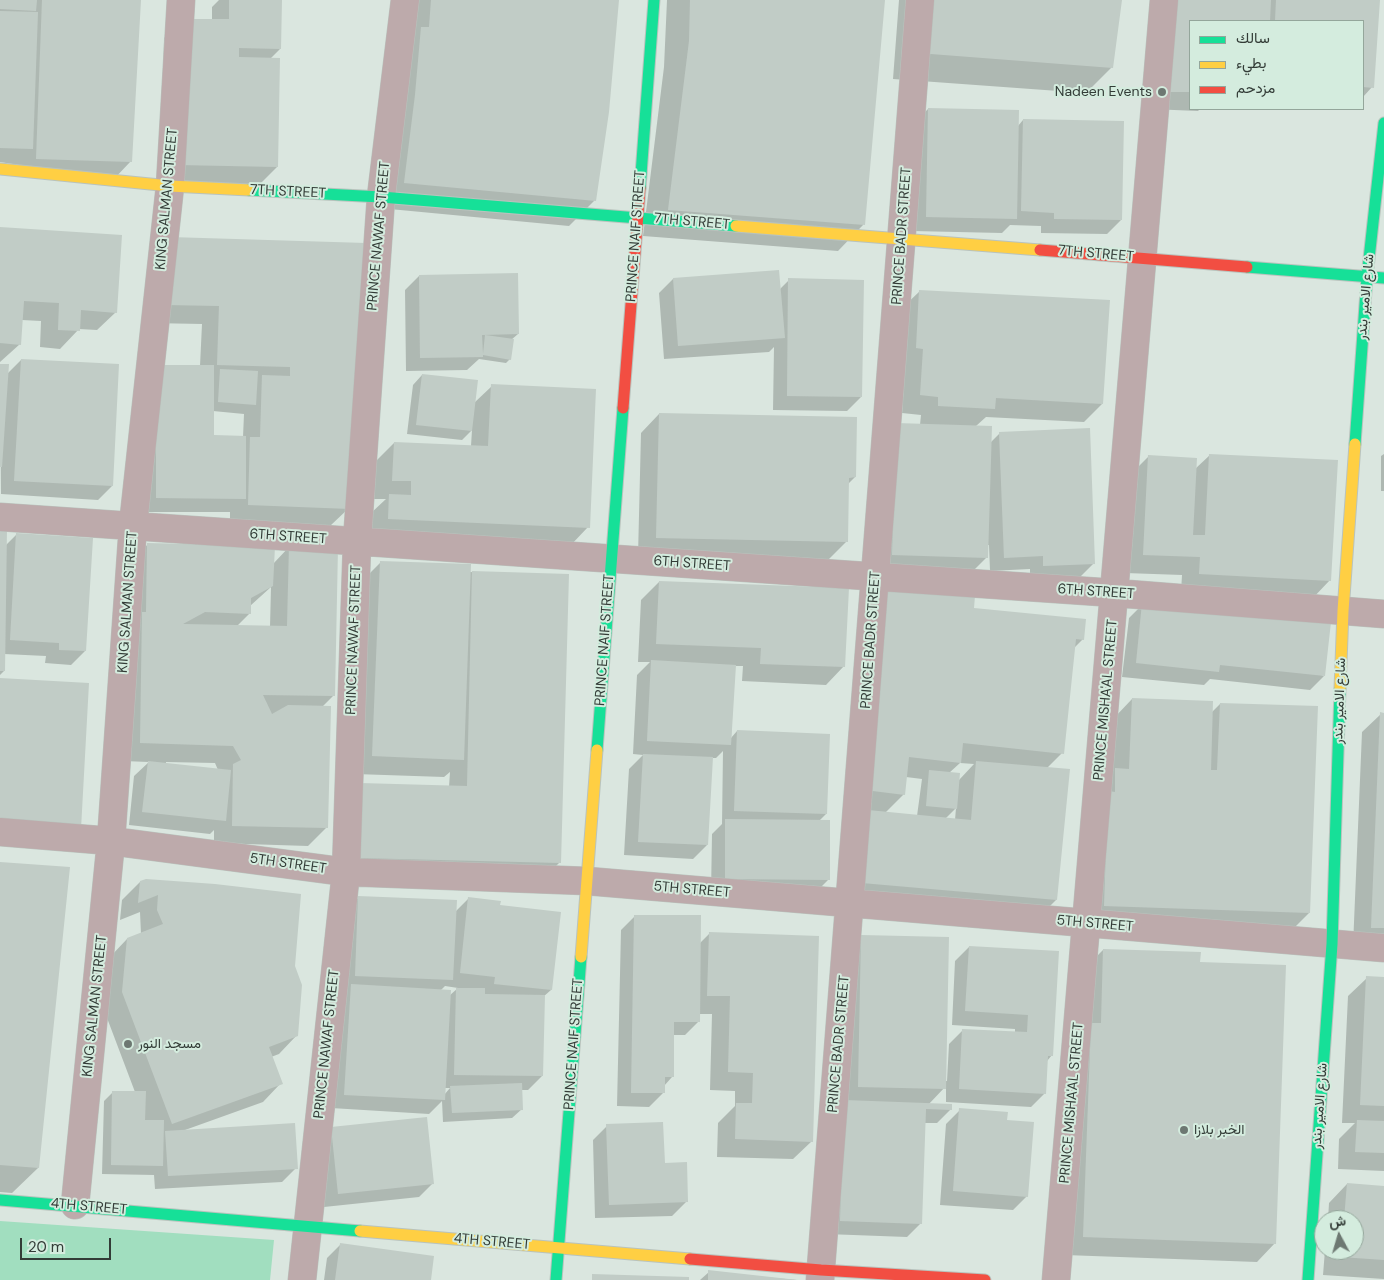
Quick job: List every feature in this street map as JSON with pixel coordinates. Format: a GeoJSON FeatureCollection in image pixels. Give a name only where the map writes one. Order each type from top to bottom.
{"type":"FeatureCollection","features":[{"type":"Feature","properties":{"kind":"street","name":"KING SALMAN STREET"},"geometry":{"type":"LineString","coordinates":[[75,1205],[111,841],[133,525],[170,186],[181,0]]}},
{"type":"Feature","properties":{"kind":"street","name":"PRINCE NAWAF STREET"},"geometry":{"type":"LineString","coordinates":[[302,1280],[306,1227],[346,872],[357,542],[381,197],[405,0]]}},
{"type":"Feature","properties":{"kind":"street","name":"PRINCE NAIF STREET"},"geometry":{"type":"LineString","coordinates":[[556,1280],[654,0]]}},
{"type":"Feature","properties":{"kind":"street","name":"PRINCE BADR STREET"},"geometry":{"type":"LineString","coordinates":[[821,1275],[920,0]]}},
{"type":"Feature","properties":{"kind":"street","name":"PRINCE MISHA'AL STREET"},"geometry":{"type":"LineString","coordinates":[[1056,1280],[1164,0]]}},
{"type":"Feature","properties":{"kind":"street","name":"شارع الامير بندر"},"geometry":{"type":"LineString","coordinates":[[1308,1280],[1332,944],[1343,611],[1367,277],[1384,123]]}},
{"type":"Feature","properties":{"kind":"street","name":"7TH STREET"},"geometry":{"type":"LineString","coordinates":[[0,169],[170,186],[381,197],[1384,278]]}},
{"type":"Feature","properties":{"kind":"street","name":"6TH STREET"},"geometry":{"type":"LineString","coordinates":[[0,517],[1115,593],[1384,614]]}},
{"type":"Feature","properties":{"kind":"street","name":"5TH STREET"},"geometry":{"type":"LineString","coordinates":[[0,832],[111,841],[346,872],[587,881],[1384,948]]}},
{"type":"Feature","properties":{"kind":"street","name":"4TH STREET"},"geometry":{"type":"LineString","coordinates":[[0,1200],[559,1247],[821,1275],[985,1280]]}},
{"type":"Feature","properties":{"kind":"green space"},"geometry":{"type":"Polygon","coordinates":[[[0,1221],[274,1240],[270,1280],[0,1280],[0,1221]]]}},
{"type":"Feature","properties":{"kind":"building"},"geometry":{"type":"Polygon","coordinates":[[[0,0],[37,0],[36,11],[0,9],[0,0]]]}},
{"type":"Feature","properties":{"kind":"building"},"geometry":{"type":"Polygon","coordinates":[[[42,0],[141,0],[132,162],[36,159],[42,0]]]}},
{"type":"Feature","properties":{"kind":"building"},"geometry":{"type":"Polygon","coordinates":[[[229,0],[282,0],[281,49],[239,48],[239,57],[280,58],[278,167],[179,165],[181,19],[229,19],[229,0]]]}},
{"type":"Feature","properties":{"kind":"building"},"geometry":{"type":"Polygon","coordinates":[[[431,0],[619,0],[609,112],[596,201],[404,183],[421,27],[429,27],[431,0]]]}},
{"type":"Feature","properties":{"kind":"building"},"geometry":{"type":"Polygon","coordinates":[[[690,0],[885,0],[865,225],[668,210],[689,41],[690,0]]]}},
{"type":"Feature","properties":{"kind":"building"},"geometry":{"type":"Polygon","coordinates":[[[922,0],[1122,0],[1113,68],[918,53],[922,0]]]}},
{"type":"Feature","properties":{"kind":"building"},"geometry":{"type":"Polygon","coordinates":[[[1176,0],[1271,0],[1270,20],[1189,20],[1189,92],[1168,92],[1176,0]]]}},
{"type":"Feature","properties":{"kind":"building"},"geometry":{"type":"Polygon","coordinates":[[[1276,0],[1380,0],[1374,88],[1364,87],[1364,20],[1275,20],[1276,0]]]}},
{"type":"Feature","properties":{"kind":"building"},"geometry":{"type":"Polygon","coordinates":[[[0,11],[38,12],[33,149],[0,148],[0,11]]]}},
{"type":"Feature","properties":{"kind":"building"},"geometry":{"type":"Polygon","coordinates":[[[928,108],[1019,110],[1017,219],[926,217],[928,108]]]}},
{"type":"Feature","properties":{"kind":"building"},"geometry":{"type":"Polygon","coordinates":[[[1023,119],[1124,121],[1122,220],[1054,219],[1054,213],[1021,211],[1023,119]]]}},
{"type":"Feature","properties":{"kind":"building"},"geometry":{"type":"Polygon","coordinates":[[[0,227],[122,235],[117,313],[81,310],[80,331],[58,330],[59,303],[24,301],[21,345],[0,343],[0,227]]]}},
{"type":"Feature","properties":{"kind":"building"},"geometry":{"type":"Polygon","coordinates":[[[170,237],[366,243],[361,373],[355,373],[350,509],[248,505],[250,437],[260,437],[262,375],[290,376],[290,367],[217,365],[219,306],[168,305],[170,237]]]}},
{"type":"Feature","properties":{"kind":"building"},"geometry":{"type":"Polygon","coordinates":[[[779,270],[785,338],[678,346],[673,278],[779,270]]]}},
{"type":"Feature","properties":{"kind":"building"},"geometry":{"type":"Polygon","coordinates":[[[518,273],[519,334],[482,335],[483,354],[485,335],[514,339],[511,360],[483,355],[483,357],[420,358],[419,275],[518,273]]]}},
{"type":"Feature","properties":{"kind":"building"},"geometry":{"type":"Polygon","coordinates":[[[788,278],[864,280],[862,397],[787,396],[788,278]]]}},
{"type":"Feature","properties":{"kind":"building"},"geometry":{"type":"Polygon","coordinates":[[[919,290],[1110,300],[1103,404],[996,398],[995,409],[938,406],[938,397],[920,395],[923,349],[916,348],[919,290]]]}},
{"type":"Feature","properties":{"kind":"building"},"geometry":{"type":"Polygon","coordinates":[[[21,359],[119,364],[113,486],[14,481],[21,359]]]}},
{"type":"Feature","properties":{"kind":"building"},"geometry":{"type":"Polygon","coordinates":[[[0,364],[9,364],[2,467],[0,467],[0,364]]]}},
{"type":"Feature","properties":{"kind":"building"},"geometry":{"type":"Polygon","coordinates":[[[156,365],[214,365],[214,435],[246,436],[246,499],[156,498],[156,365]]]}},
{"type":"Feature","properties":{"kind":"building"},"geometry":{"type":"Polygon","coordinates":[[[220,369],[258,371],[256,405],[218,402],[220,369]]]}},
{"type":"Feature","properties":{"kind":"building"},"geometry":{"type":"Polygon","coordinates":[[[422,374],[478,380],[472,431],[416,425],[422,374]]]}},
{"type":"Feature","properties":{"kind":"building"},"geometry":{"type":"Polygon","coordinates":[[[491,384],[596,389],[590,528],[388,519],[389,494],[411,495],[411,481],[392,481],[394,442],[488,446],[491,384]]]}},
{"type":"Feature","properties":{"kind":"building"},"geometry":{"type":"Polygon","coordinates":[[[659,413],[857,417],[856,477],[849,478],[848,542],[656,538],[659,413]]]}},
{"type":"Feature","properties":{"kind":"building"},"geometry":{"type":"Polygon","coordinates":[[[896,423],[992,426],[988,558],[892,555],[896,423]]]}},
{"type":"Feature","properties":{"kind":"building"},"geometry":{"type":"Polygon","coordinates":[[[1090,428],[1095,564],[1043,566],[1043,556],[1004,558],[999,432],[1090,428]]]}},
{"type":"Feature","properties":{"kind":"building"},"geometry":{"type":"Polygon","coordinates":[[[1209,454],[1338,460],[1331,581],[1199,574],[1200,557],[1143,555],[1148,455],[1197,458],[1193,535],[1205,535],[1209,454]]]}},
{"type":"Feature","properties":{"kind":"building"},"geometry":{"type":"Polygon","coordinates":[[[0,528],[7,528],[5,671],[0,671],[0,528]]]}},
{"type":"Feature","properties":{"kind":"building"},"geometry":{"type":"Polygon","coordinates":[[[16,533],[93,538],[86,651],[59,650],[59,643],[10,640],[16,533]]]}},
{"type":"Feature","properties":{"kind":"building"},"geometry":{"type":"Polygon","coordinates":[[[147,543],[275,546],[273,586],[251,598],[251,614],[205,612],[183,624],[287,626],[289,546],[338,547],[335,696],[263,695],[272,714],[288,705],[331,706],[328,828],[232,826],[233,764],[241,760],[233,746],[140,743],[142,612],[146,612],[147,543]]]}},
{"type":"Feature","properties":{"kind":"building"},"geometry":{"type":"Polygon","coordinates":[[[380,561],[471,564],[464,760],[372,756],[380,561]]]}},
{"type":"Feature","properties":{"kind":"building"},"geometry":{"type":"Polygon","coordinates":[[[472,571],[569,574],[561,863],[359,858],[360,783],[467,786],[472,571]]]}},
{"type":"Feature","properties":{"kind":"building"},"geometry":{"type":"Polygon","coordinates":[[[659,581],[849,588],[845,667],[760,664],[761,648],[656,644],[659,581]]]}},
{"type":"Feature","properties":{"kind":"building"},"geometry":{"type":"Polygon","coordinates":[[[886,586],[975,596],[974,608],[1086,619],[1084,640],[1076,639],[1064,754],[963,743],[961,763],[909,757],[905,795],[865,790],[886,586]]]}},
{"type":"Feature","properties":{"kind":"building"},"geometry":{"type":"Polygon","coordinates":[[[1142,603],[1331,622],[1325,676],[1220,665],[1219,672],[1136,663],[1142,603]]]}},
{"type":"Feature","properties":{"kind":"building"},"geometry":{"type":"Polygon","coordinates":[[[651,660],[736,665],[731,745],[647,741],[651,660]]]}},
{"type":"Feature","properties":{"kind":"building"},"geometry":{"type":"Polygon","coordinates":[[[0,678],[89,683],[81,829],[0,825],[0,678]]]}},
{"type":"Feature","properties":{"kind":"building"},"geometry":{"type":"Polygon","coordinates":[[[1132,698],[1213,701],[1211,770],[1217,770],[1220,703],[1318,706],[1310,913],[1104,906],[1108,791],[1115,792],[1115,768],[1129,769],[1132,698]]]}},
{"type":"Feature","properties":{"kind":"building"},"geometry":{"type":"Polygon","coordinates":[[[1380,712],[1384,713],[1384,928],[1371,928],[1380,712]]]}},
{"type":"Feature","properties":{"kind":"building"},"geometry":{"type":"Polygon","coordinates":[[[737,730],[830,734],[827,814],[734,811],[737,730]]]}},
{"type":"Feature","properties":{"kind":"building"},"geometry":{"type":"Polygon","coordinates":[[[643,754],[713,757],[708,845],[638,842],[643,754]]]}},
{"type":"Feature","properties":{"kind":"building"},"geometry":{"type":"Polygon","coordinates":[[[148,761],[231,770],[226,821],[142,812],[148,761]]]}},
{"type":"Feature","properties":{"kind":"building"},"geometry":{"type":"Polygon","coordinates":[[[976,761],[1070,769],[1057,900],[862,883],[868,810],[971,820],[976,761]]]}},
{"type":"Feature","properties":{"kind":"building"},"geometry":{"type":"Polygon","coordinates":[[[929,770],[960,773],[957,809],[926,806],[929,770]]]}},
{"type":"Feature","properties":{"kind":"building"},"geometry":{"type":"Polygon","coordinates":[[[725,819],[830,820],[830,880],[725,879],[725,819]]]}},
{"type":"Feature","properties":{"kind":"building"},"geometry":{"type":"Polygon","coordinates":[[[0,862],[70,867],[39,1168],[0,1165],[0,862]]]}},
{"type":"Feature","properties":{"kind":"building"},"geometry":{"type":"Polygon","coordinates":[[[146,879],[215,884],[301,894],[295,966],[302,985],[298,1036],[269,1047],[283,1084],[172,1124],[122,992],[127,938],[163,924],[157,910],[158,895],[138,903],[140,881],[146,879]]]}},
{"type":"Feature","properties":{"kind":"building"},"geometry":{"type":"Polygon","coordinates":[[[358,896],[457,900],[453,980],[355,976],[358,896]]]}},
{"type":"Feature","properties":{"kind":"building"},"geometry":{"type":"Polygon","coordinates":[[[468,897],[501,901],[500,905],[561,912],[552,990],[494,984],[495,977],[460,973],[468,897]]]}},
{"type":"Feature","properties":{"kind":"building"},"geometry":{"type":"Polygon","coordinates":[[[634,915],[701,915],[700,1022],[674,1022],[674,1077],[665,1077],[665,1093],[631,1093],[634,915]]]}},
{"type":"Feature","properties":{"kind":"building"},"geometry":{"type":"Polygon","coordinates":[[[709,932],[819,936],[813,1142],[735,1139],[736,1103],[752,1103],[753,1073],[728,1072],[730,996],[707,996],[709,932]]]}},
{"type":"Feature","properties":{"kind":"building"},"geometry":{"type":"Polygon","coordinates":[[[861,935],[949,937],[946,1089],[858,1087],[861,935]]]}},
{"type":"Feature","properties":{"kind":"building"},"geometry":{"type":"Polygon","coordinates":[[[969,946],[1059,951],[1053,1056],[1048,1056],[1046,1094],[959,1089],[962,1029],[1027,1032],[1028,1015],[965,1011],[969,946]]]}},
{"type":"Feature","properties":{"kind":"building","name":"الخبر بلازا"},"geometry":{"type":"Polygon","coordinates":[[[1103,949],[1201,952],[1200,962],[1286,965],[1276,1244],[1083,1237],[1091,1023],[1101,1023],[1103,949]]]}},
{"type":"Feature","properties":{"kind":"building"},"geometry":{"type":"Polygon","coordinates":[[[1366,976],[1384,977],[1384,1106],[1360,1105],[1366,976]]]}},
{"type":"Feature","properties":{"kind":"building"},"geometry":{"type":"Polygon","coordinates":[[[351,984],[451,990],[445,1100],[344,1095],[351,984]]]}},
{"type":"Feature","properties":{"kind":"building"},"geometry":{"type":"Polygon","coordinates":[[[456,988],[485,988],[485,994],[545,995],[543,1076],[454,1075],[456,988]]]}},
{"type":"Feature","properties":{"kind":"building"},"geometry":{"type":"Polygon","coordinates":[[[522,1083],[523,1110],[452,1113],[450,1086],[522,1083]]]}},
{"type":"Feature","properties":{"kind":"building"},"geometry":{"type":"Polygon","coordinates":[[[112,1091],[146,1091],[145,1120],[164,1120],[163,1166],[111,1165],[112,1091]]]}},
{"type":"Feature","properties":{"kind":"building"},"geometry":{"type":"Polygon","coordinates":[[[844,1100],[952,1104],[952,1110],[926,1109],[922,1224],[840,1221],[844,1100]]]}},
{"type":"Feature","properties":{"kind":"building"},"geometry":{"type":"Polygon","coordinates":[[[959,1108],[1008,1112],[1007,1120],[1034,1122],[1028,1197],[953,1191],[959,1108]]]}},
{"type":"Feature","properties":{"kind":"building"},"geometry":{"type":"Polygon","coordinates":[[[427,1117],[434,1184],[338,1194],[331,1127],[427,1117]]]}},
{"type":"Feature","properties":{"kind":"building"},"geometry":{"type":"Polygon","coordinates":[[[1357,1120],[1384,1121],[1384,1153],[1355,1152],[1357,1120]]]}},
{"type":"Feature","properties":{"kind":"building"},"geometry":{"type":"Polygon","coordinates":[[[663,1122],[665,1163],[687,1162],[688,1202],[609,1205],[606,1124],[663,1122]]]}},
{"type":"Feature","properties":{"kind":"building"},"geometry":{"type":"Polygon","coordinates":[[[295,1123],[298,1169],[168,1176],[165,1131],[295,1123]]]}},
{"type":"Feature","properties":{"kind":"building"},"geometry":{"type":"Polygon","coordinates":[[[1347,1183],[1384,1186],[1384,1260],[1364,1259],[1364,1210],[1345,1210],[1347,1183]]]}},
{"type":"Feature","properties":{"kind":"building"},"geometry":{"type":"Polygon","coordinates":[[[340,1243],[434,1256],[431,1280],[335,1280],[340,1243]]]}},
{"type":"Feature","properties":{"kind":"building"},"geometry":{"type":"Polygon","coordinates":[[[708,1270],[798,1280],[708,1280],[708,1270]]]}},
{"type":"Feature","properties":{"kind":"building"},"geometry":{"type":"Polygon","coordinates":[[[592,1274],[689,1277],[689,1280],[592,1280],[592,1274]]]}},
{"type":"Feature","properties":{"kind":"traffic: fast"},"geometry":{"type":"LineString","coordinates":[[640,188],[654,0]]}},
{"type":"Feature","properties":{"kind":"traffic: fast"},"geometry":{"type":"LineString","coordinates":[[1355,444],[1367,277],[1384,123]]}},
{"type":"Feature","properties":{"kind":"traffic: fast"},"geometry":{"type":"LineString","coordinates":[[249,190],[381,197],[736,226]]}},
{"type":"Feature","properties":{"kind":"traffic: fast"},"geometry":{"type":"LineString","coordinates":[[1247,267],[1384,278]]}},
{"type":"Feature","properties":{"kind":"traffic: fast"},"geometry":{"type":"LineString","coordinates":[[597,750],[623,408]]}},
{"type":"Feature","properties":{"kind":"traffic: fast"},"geometry":{"type":"LineString","coordinates":[[1308,1280],[1332,944],[1340,689]]}},
{"type":"Feature","properties":{"kind":"traffic: fast"},"geometry":{"type":"LineString","coordinates":[[556,1280],[581,957]]}},
{"type":"Feature","properties":{"kind":"traffic: fast"},"geometry":{"type":"LineString","coordinates":[[0,1200],[360,1231]]}},
{"type":"Feature","properties":{"kind":"traffic: slow"},"geometry":{"type":"LineString","coordinates":[[0,169],[170,186],[249,190]]}},
{"type":"Feature","properties":{"kind":"traffic: slow"},"geometry":{"type":"LineString","coordinates":[[736,226],[1040,250]]}},
{"type":"Feature","properties":{"kind":"traffic: slow"},"geometry":{"type":"LineString","coordinates":[[1340,689],[1343,611],[1355,444]]}},
{"type":"Feature","properties":{"kind":"traffic: slow"},"geometry":{"type":"LineString","coordinates":[[581,957],[597,750]]}},
{"type":"Feature","properties":{"kind":"traffic: slow"},"geometry":{"type":"LineString","coordinates":[[360,1231],[690,1259]]}},
{"type":"Feature","properties":{"kind":"traffic: jam"},"geometry":{"type":"LineString","coordinates":[[623,408],[640,188]]}},
{"type":"Feature","properties":{"kind":"traffic: jam"},"geometry":{"type":"LineString","coordinates":[[1040,250],[1247,267]]}},
{"type":"Feature","properties":{"kind":"traffic: jam"},"geometry":{"type":"LineString","coordinates":[[690,1259],[821,1270],[985,1280]]}},
{"type":"Feature","properties":{"kind":"place","name":"Nadeen Events"},"geometry":{"type":"Point","coordinates":[1162,92]}},
{"type":"Feature","properties":{"kind":"place","name":"مسجد النور"},"geometry":{"type":"Point","coordinates":[128,1044]}},
{"type":"Feature","properties":{"kind":"place","name":"الخبر بلازا"},"geometry":{"type":"Point","coordinates":[1184,1130]}}]}
